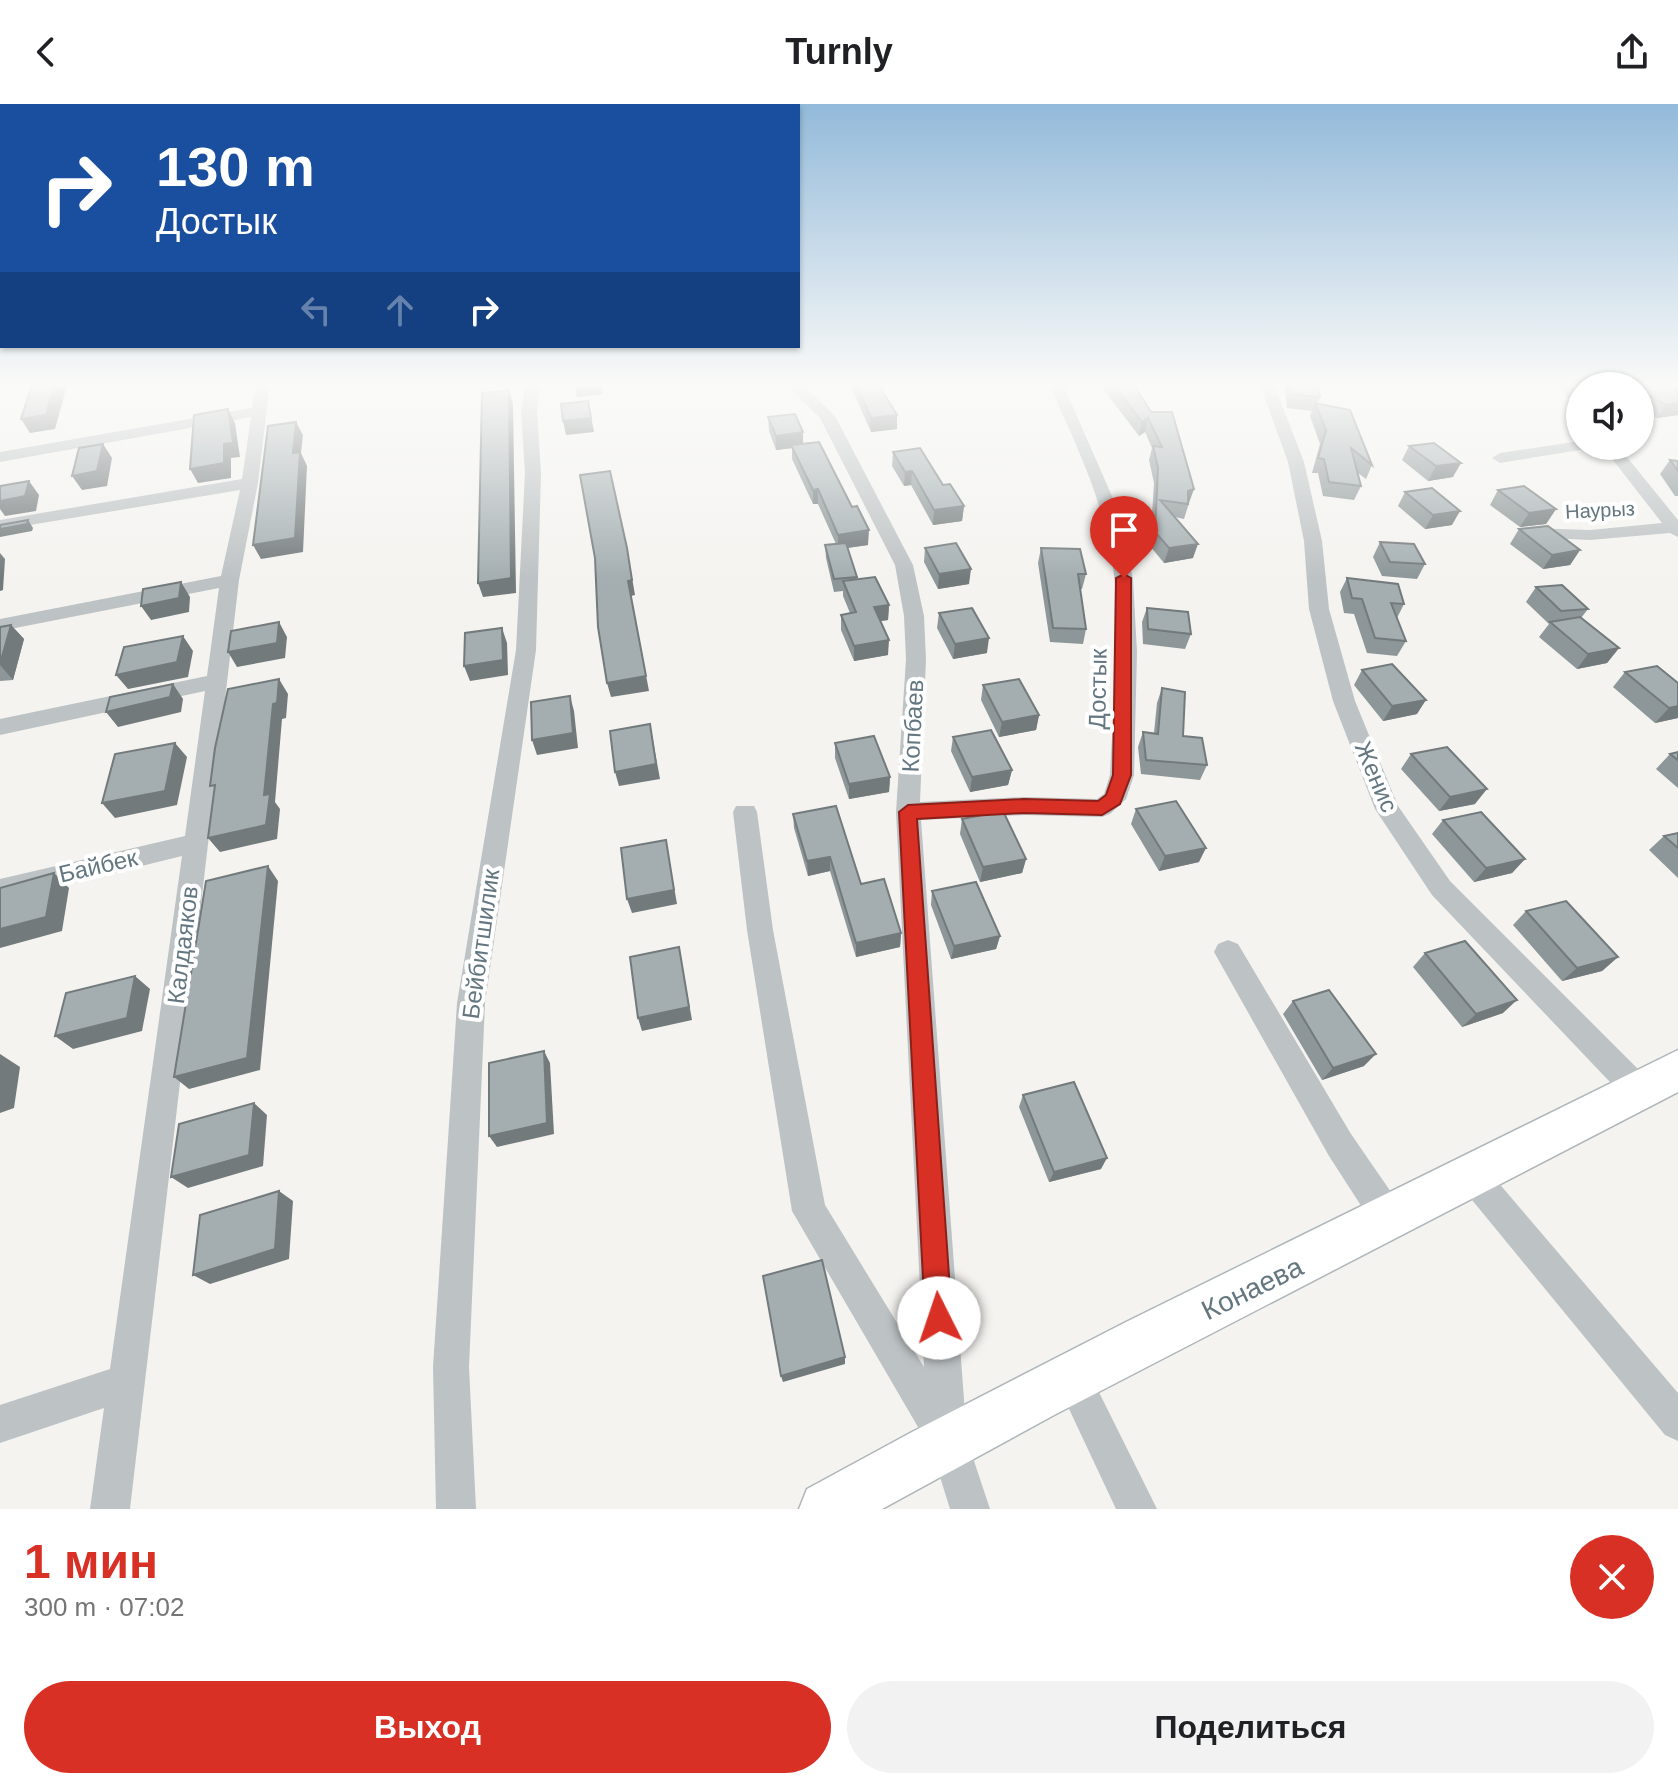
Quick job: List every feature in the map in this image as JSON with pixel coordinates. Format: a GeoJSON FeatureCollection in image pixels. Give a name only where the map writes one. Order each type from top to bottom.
{"type":"FeatureCollection","features":[{"type":"Feature","properties":{"kind":"main road","name":"Конаева"},"geometry":{"type":"LineString","coordinates":[[827,1509],[948,1440],[1474,1178],[1658,1080]]}},
{"type":"Feature","properties":{"kind":"street"},"geometry":{"type":"LineString","coordinates":[[0,457],[53,448]]}},
{"type":"Feature","properties":{"kind":"street","name":"Калдаяков"},"geometry":{"type":"LineString","coordinates":[[110,1509],[230,580],[255,448]]}},
{"type":"Feature","properties":{"kind":"street","name":"Бейбитшилик"},"geometry":{"type":"LineString","coordinates":[[456,1509],[451,1367],[471,1003],[526,650],[531,448]]}},
{"type":"Feature","properties":{"kind":"street","name":"Копбаев"},"geometry":{"type":"LineString","coordinates":[[843,448],[904,565],[914,616],[916,659],[908,812],[948,1440]]}},
{"type":"Feature","properties":{"kind":"street","name":"Достык"},"geometry":{"type":"LineString","coordinates":[[908,812],[1024,806],[1102,808],[1114,799],[1122,775],[1124,578],[1113,527],[1083,448]]}},
{"type":"Feature","properties":{"kind":"street","name":"Женис"},"geometry":{"type":"LineString","coordinates":[[1291,448],[1313,541],[1319,609],[1340,685],[1387,809],[1441,888],[1658,1080]]}},
{"type":"Feature","properties":{"kind":"street"},"geometry":{"type":"LineString","coordinates":[[1500,458],[1566,448]]}},
{"type":"Feature","properties":{"kind":"street","name":"Наурыз"},"geometry":{"type":"LineString","coordinates":[[1621,460],[1677,529]]}},
{"type":"Feature","properties":{"kind":"street"},"geometry":{"type":"LineString","coordinates":[[0,525],[250,483]]}},
{"type":"Feature","properties":{"kind":"street","name":"Наурыз"},"geometry":{"type":"LineString","coordinates":[[1528,533],[1590,535],[1677,529]]}},
{"type":"Feature","properties":{"kind":"street"},"geometry":{"type":"LineString","coordinates":[[0,625],[230,580]]}},
{"type":"Feature","properties":{"kind":"street"},"geometry":{"type":"LineString","coordinates":[[0,727],[217,681]]}},
{"type":"Feature","properties":{"kind":"street"},"geometry":{"type":"LineString","coordinates":[[745,812],[760,930],[809,1211],[948,1440],[970,1509]]}},
{"type":"Feature","properties":{"kind":"street","name":"Байбек"},"geometry":{"type":"LineString","coordinates":[[0,890],[196,843]]}},
{"type":"Feature","properties":{"kind":"street"},"geometry":{"type":"LineString","coordinates":[[1228,952],[1340,1145],[1390,1220]]}},
{"type":"Feature","properties":{"kind":"street"},"geometry":{"type":"LineString","coordinates":[[1474,1178],[1678,1422]]}},
{"type":"Feature","properties":{"kind":"street"},"geometry":{"type":"LineString","coordinates":[[1072,1377],[1137,1509]]}},
{"type":"Feature","properties":{"kind":"street"},"geometry":{"type":"LineString","coordinates":[[0,1424],[128,1381]]}},
{"type":"Feature","properties":{"kind":"building"},"geometry":{"type":"Polygon","coordinates":[[[79,448],[102,448],[97,471],[72,476],[79,448]]]}},
{"type":"Feature","properties":{"kind":"building"},"geometry":{"type":"Polygon","coordinates":[[[192,448],[224,448],[224,463],[190,469],[192,448]]]}},
{"type":"Feature","properties":{"kind":"building"},"geometry":{"type":"Polygon","coordinates":[[[265,448],[294,448],[293,453],[300,452],[295,538],[253,545],[265,448]]]}},
{"type":"Feature","properties":{"kind":"building"},"geometry":{"type":"Polygon","coordinates":[[[481,448],[510,448],[511,578],[478,583],[481,448]]]}},
{"type":"Feature","properties":{"kind":"building"},"geometry":{"type":"Polygon","coordinates":[[[792,448],[822,448],[852,507],[857,506],[869,530],[838,535],[818,489],[813,490],[792,448]]]}},
{"type":"Feature","properties":{"kind":"building"},"geometry":{"type":"Polygon","coordinates":[[[920,448],[943,485],[950,484],[964,506],[934,510],[912,471],[905,472],[893,452],[920,448]]]}},
{"type":"Feature","properties":{"kind":"building"},"geometry":{"type":"Polygon","coordinates":[[[1153,448],[1182,448],[1194,489],[1188,491],[1188,504],[1160,500],[1198,544],[1169,548],[1155,532],[1158,468],[1153,448]]]}},
{"type":"Feature","properties":{"kind":"building"},"geometry":{"type":"Polygon","coordinates":[[[1321,448],[1365,448],[1372,465],[1351,448],[1361,486],[1329,482],[1324,459],[1318,458],[1321,448]]]}},
{"type":"Feature","properties":{"kind":"building"},"geometry":{"type":"Polygon","coordinates":[[[1411,448],[1440,448],[1461,463],[1436,466],[1411,448]]]}},
{"type":"Feature","properties":{"kind":"building"},"geometry":{"type":"Polygon","coordinates":[[[610,471],[627,548],[632,580],[628,581],[646,676],[607,683],[598,627],[595,558],[580,475],[610,471]]]}},
{"type":"Feature","properties":{"kind":"building"},"geometry":{"type":"Polygon","coordinates":[[[29,481],[25,496],[0,501],[0,486],[29,481]]]}},
{"type":"Feature","properties":{"kind":"building"},"geometry":{"type":"Polygon","coordinates":[[[1524,486],[1556,509],[1529,513],[1498,490],[1524,486]]]}},
{"type":"Feature","properties":{"kind":"building"},"geometry":{"type":"Polygon","coordinates":[[[1432,488],[1460,511],[1433,515],[1405,492],[1432,488]]]}},
{"type":"Feature","properties":{"kind":"building"},"geometry":{"type":"Polygon","coordinates":[[[28,520],[27,524],[0,529],[0,525],[28,520]]]}},
{"type":"Feature","properties":{"kind":"building"},"geometry":{"type":"Polygon","coordinates":[[[1548,526],[1580,550],[1552,555],[1519,529],[1548,526]]]}},
{"type":"Feature","properties":{"kind":"building"},"geometry":{"type":"Polygon","coordinates":[[[1380,542],[1414,544],[1425,564],[1390,562],[1380,542]]]}},
{"type":"Feature","properties":{"kind":"building"},"geometry":{"type":"Polygon","coordinates":[[[846,543],[857,577],[834,579],[825,545],[846,543]]]}},
{"type":"Feature","properties":{"kind":"building"},"geometry":{"type":"Polygon","coordinates":[[[956,543],[971,569],[939,574],[925,548],[956,543]]]}},
{"type":"Feature","properties":{"kind":"building"},"geometry":{"type":"Polygon","coordinates":[[[1041,548],[1080,549],[1086,574],[1078,574],[1086,629],[1053,628],[1041,548]]]}},
{"type":"Feature","properties":{"kind":"building"},"geometry":{"type":"Polygon","coordinates":[[[875,577],[889,605],[874,607],[889,640],[854,646],[841,615],[856,612],[843,581],[875,577]]]}},
{"type":"Feature","properties":{"kind":"building"},"geometry":{"type":"Polygon","coordinates":[[[1347,578],[1398,584],[1404,604],[1391,603],[1406,641],[1375,638],[1362,599],[1352,598],[1347,578]]]}},
{"type":"Feature","properties":{"kind":"building"},"geometry":{"type":"Polygon","coordinates":[[[181,582],[179,598],[141,606],[143,589],[181,582]]]}},
{"type":"Feature","properties":{"kind":"building"},"geometry":{"type":"Polygon","coordinates":[[[1562,585],[1588,609],[1561,611],[1536,587],[1562,585]]]}},
{"type":"Feature","properties":{"kind":"building"},"geometry":{"type":"Polygon","coordinates":[[[972,608],[989,638],[955,644],[939,613],[972,608]]]}},
{"type":"Feature","properties":{"kind":"building"},"geometry":{"type":"Polygon","coordinates":[[[1147,608],[1188,612],[1191,634],[1148,629],[1147,608]]]}},
{"type":"Feature","properties":{"kind":"building"},"geometry":{"type":"Polygon","coordinates":[[[1580,617],[1619,648],[1588,654],[1550,622],[1580,617]]]}},
{"type":"Feature","properties":{"kind":"building"},"geometry":{"type":"Polygon","coordinates":[[[279,622],[277,643],[228,652],[231,631],[279,622]]]}},
{"type":"Feature","properties":{"kind":"building"},"geometry":{"type":"Polygon","coordinates":[[[11,625],[0,664],[0,627],[11,625]]]}},
{"type":"Feature","properties":{"kind":"building"},"geometry":{"type":"Polygon","coordinates":[[[502,628],[503,660],[464,666],[465,633],[502,628]]]}},
{"type":"Feature","properties":{"kind":"building"},"geometry":{"type":"Polygon","coordinates":[[[183,636],[177,662],[116,675],[124,647],[183,636]]]}},
{"type":"Feature","properties":{"kind":"building"},"geometry":{"type":"Polygon","coordinates":[[[1392,664],[1426,700],[1392,706],[1362,670],[1392,664]]]}},
{"type":"Feature","properties":{"kind":"building"},"geometry":{"type":"Polygon","coordinates":[[[1657,666],[1678,683],[1678,706],[1669,708],[1625,672],[1657,666]]]}},
{"type":"Feature","properties":{"kind":"building"},"geometry":{"type":"Polygon","coordinates":[[[279,679],[277,703],[273,704],[264,795],[270,794],[266,825],[208,838],[215,785],[210,786],[215,748],[228,689],[279,679]]]}},
{"type":"Feature","properties":{"kind":"building"},"geometry":{"type":"Polygon","coordinates":[[[1019,679],[1039,715],[1002,722],[983,685],[1019,679]]]}},
{"type":"Feature","properties":{"kind":"building"},"geometry":{"type":"Polygon","coordinates":[[[173,684],[170,697],[106,712],[110,697],[173,684]]]}},
{"type":"Feature","properties":{"kind":"building"},"geometry":{"type":"Polygon","coordinates":[[[1162,688],[1185,692],[1183,736],[1202,738],[1207,765],[1146,760],[1143,732],[1158,734],[1162,688]]]}},
{"type":"Feature","properties":{"kind":"building"},"geometry":{"type":"Polygon","coordinates":[[[570,696],[573,733],[532,740],[531,702],[570,696]]]}},
{"type":"Feature","properties":{"kind":"building"},"geometry":{"type":"Polygon","coordinates":[[[650,724],[656,764],[615,772],[610,731],[650,724]]]}},
{"type":"Feature","properties":{"kind":"building"},"geometry":{"type":"Polygon","coordinates":[[[991,730],[1012,770],[972,777],[953,737],[991,730]]]}},
{"type":"Feature","properties":{"kind":"building"},"geometry":{"type":"Polygon","coordinates":[[[874,736],[890,777],[849,784],[835,743],[874,736]]]}},
{"type":"Feature","properties":{"kind":"building"},"geometry":{"type":"Polygon","coordinates":[[[175,743],[165,791],[102,803],[115,754],[175,743]]]}},
{"type":"Feature","properties":{"kind":"building"},"geometry":{"type":"Polygon","coordinates":[[[1447,747],[1487,789],[1450,797],[1411,754],[1447,747]]]}},
{"type":"Feature","properties":{"kind":"building"},"geometry":{"type":"Polygon","coordinates":[[[1176,801],[1206,848],[1165,856],[1136,809],[1176,801]]]}},
{"type":"Feature","properties":{"kind":"building"},"geometry":{"type":"Polygon","coordinates":[[[836,806],[861,884],[884,879],[901,933],[856,943],[830,857],[807,861],[793,814],[836,806]]]}},
{"type":"Feature","properties":{"kind":"building"},"geometry":{"type":"Polygon","coordinates":[[[1003,811],[1026,859],[983,867],[962,819],[1003,811]]]}},
{"type":"Feature","properties":{"kind":"building"},"geometry":{"type":"Polygon","coordinates":[[[1481,812],[1525,859],[1486,868],[1443,820],[1481,812]]]}},
{"type":"Feature","properties":{"kind":"building"},"geometry":{"type":"Polygon","coordinates":[[[1678,833],[1678,848],[1664,836],[1678,833]]]}},
{"type":"Feature","properties":{"kind":"building"},"geometry":{"type":"Polygon","coordinates":[[[666,840],[674,890],[627,899],[621,848],[666,840]]]}},
{"type":"Feature","properties":{"kind":"building"},"geometry":{"type":"Polygon","coordinates":[[[268,866],[247,1058],[174,1077],[206,881],[268,866]]]}},
{"type":"Feature","properties":{"kind":"building"},"geometry":{"type":"Polygon","coordinates":[[[54,873],[46,917],[0,929],[0,888],[54,873]]]}},
{"type":"Feature","properties":{"kind":"building"},"geometry":{"type":"Polygon","coordinates":[[[976,882],[1000,936],[954,946],[932,891],[976,882]]]}},
{"type":"Feature","properties":{"kind":"building"},"geometry":{"type":"Polygon","coordinates":[[[1566,901],[1618,957],[1577,968],[1526,911],[1566,901]]]}},
{"type":"Feature","properties":{"kind":"building"},"geometry":{"type":"Polygon","coordinates":[[[1465,941],[1517,1000],[1476,1014],[1425,953],[1465,941]]]}},
{"type":"Feature","properties":{"kind":"building"},"geometry":{"type":"Polygon","coordinates":[[[679,947],[689,1007],[638,1018],[630,957],[679,947]]]}},
{"type":"Feature","properties":{"kind":"building"},"geometry":{"type":"Polygon","coordinates":[[[135,976],[127,1018],[55,1036],[66,993],[135,976]]]}},
{"type":"Feature","properties":{"kind":"building"},"geometry":{"type":"Polygon","coordinates":[[[1329,990],[1376,1054],[1333,1068],[1293,1001],[1329,990]]]}},
{"type":"Feature","properties":{"kind":"building"},"geometry":{"type":"Polygon","coordinates":[[[544,1051],[547,1123],[489,1136],[489,1063],[544,1051]]]}},
{"type":"Feature","properties":{"kind":"building"},"geometry":{"type":"Polygon","coordinates":[[[1074,1082],[1107,1158],[1054,1172],[1023,1095],[1074,1082]]]}},
{"type":"Feature","properties":{"kind":"building"},"geometry":{"type":"Polygon","coordinates":[[[254,1103],[249,1155],[171,1177],[179,1124],[254,1103]]]}},
{"type":"Feature","properties":{"kind":"building"},"geometry":{"type":"Polygon","coordinates":[[[279,1191],[275,1249],[193,1275],[200,1215],[279,1191]]]}},
{"type":"Feature","properties":{"kind":"building"},"geometry":{"type":"Polygon","coordinates":[[[822,1260],[845,1357],[781,1376],[763,1276],[822,1260]]]}},
{"type":"Feature","properties":{"kind":"route"},"geometry":{"type":"LineString","coordinates":[[939,1318],[908,812],[1024,806],[1102,808],[1114,799],[1122,775],[1124,578]]}}]}
